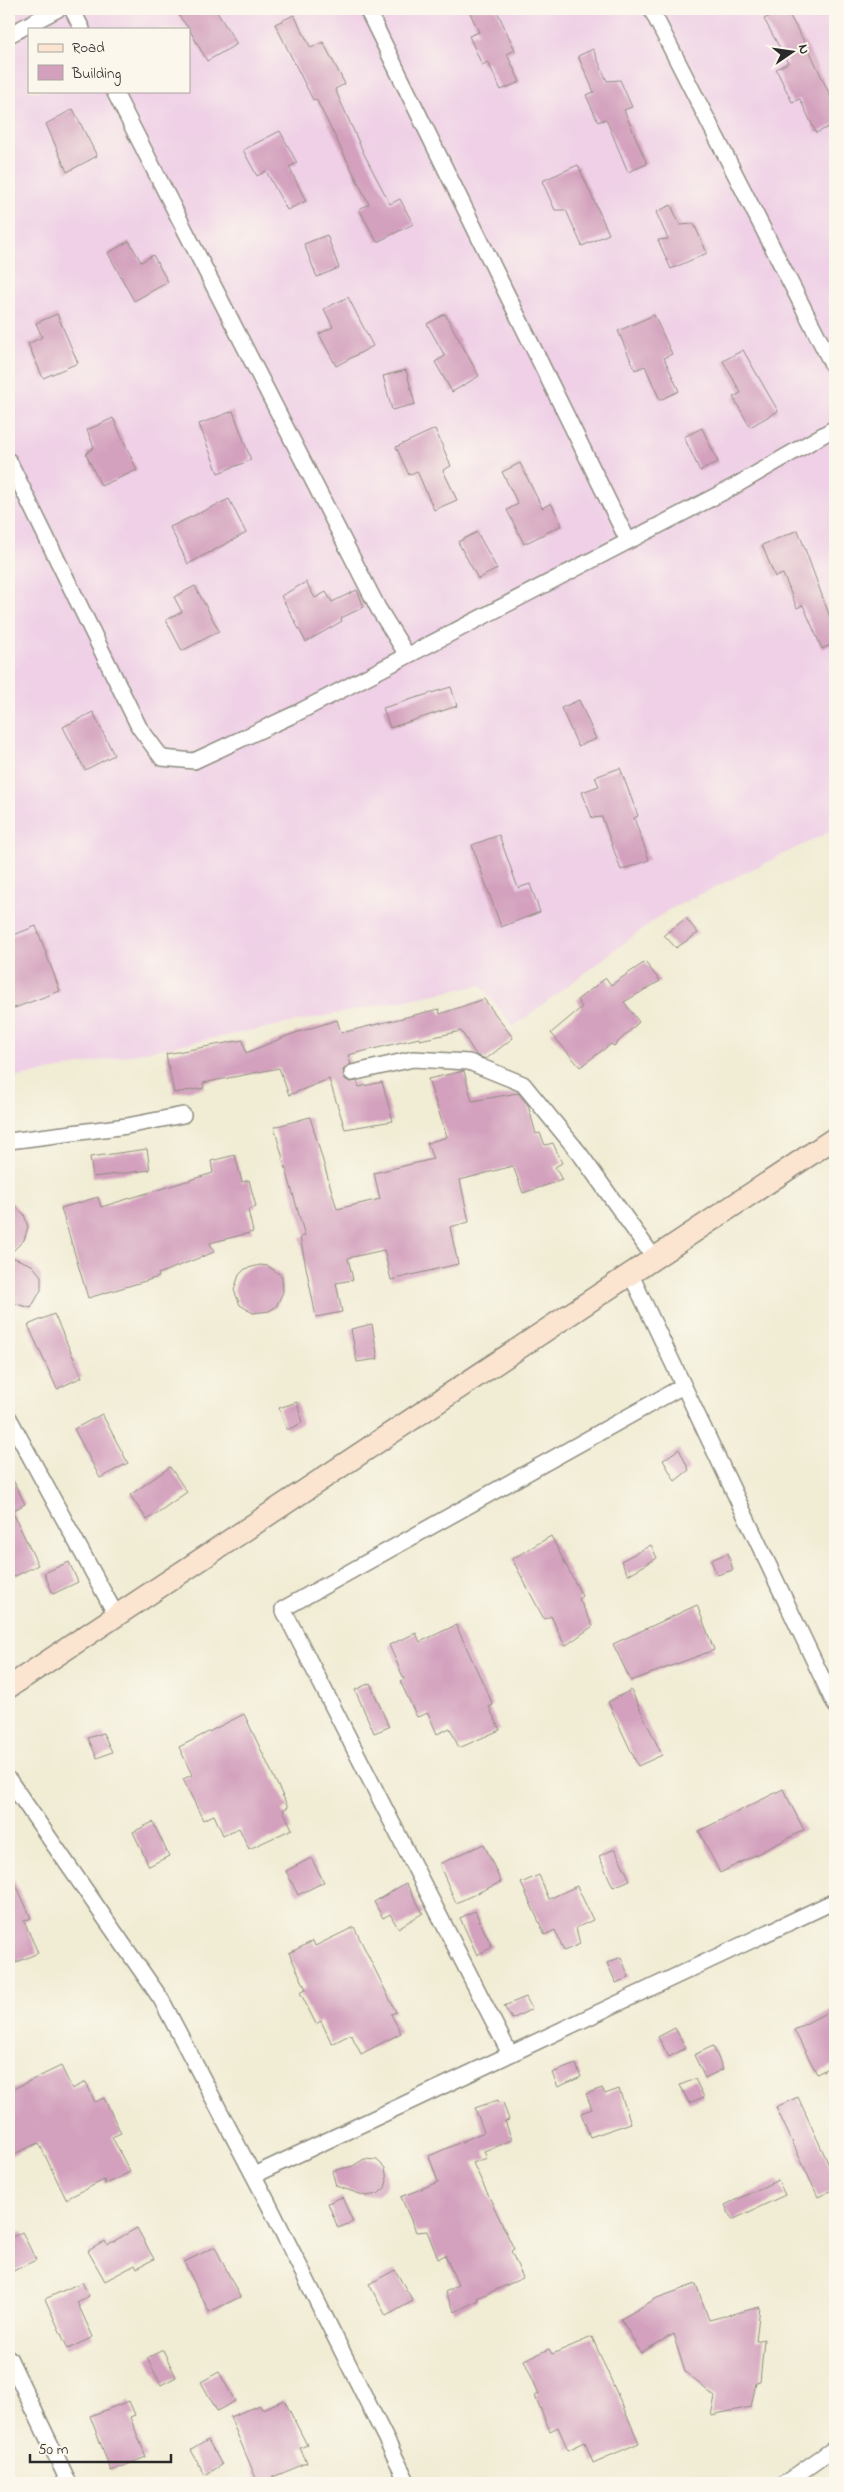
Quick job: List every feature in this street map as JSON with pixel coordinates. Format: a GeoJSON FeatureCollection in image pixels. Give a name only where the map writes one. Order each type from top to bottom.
{"type":"FeatureCollection","features":[{"type":"Feature","properties":{"kind":"main road"},"geometry":{"type":"LineString","coordinates":[[9,1687],[835,1138]]}},
{"type":"Feature","properties":{"kind":"street"},"geometry":{"type":"LineString","coordinates":[[9,35],[58,9]]}},
{"type":"Feature","properties":{"kind":"street"},"geometry":{"type":"LineString","coordinates":[[72,9],[82,28]]}},
{"type":"Feature","properties":{"kind":"street"},"geometry":{"type":"LineString","coordinates":[[367,9],[628,541]]}},
{"type":"Feature","properties":{"kind":"street"},"geometry":{"type":"LineString","coordinates":[[650,9],[835,370]]}},
{"type":"Feature","properties":{"kind":"street"},"geometry":{"type":"LineString","coordinates":[[115,92],[378,608],[407,655]]}},
{"type":"Feature","properties":{"kind":"street"},"geometry":{"type":"LineString","coordinates":[[9,461],[138,728],[162,758],[194,760],[294,714],[733,487],[835,428]]}},
{"type":"Feature","properties":{"kind":"street"},"geometry":{"type":"LineString","coordinates":[[352,1073],[413,1059],[469,1062],[523,1084],[580,1154],[655,1259]]}},
{"type":"Feature","properties":{"kind":"street"},"geometry":{"type":"LineString","coordinates":[[9,1141],[127,1126],[183,1115]]}},
{"type":"Feature","properties":{"kind":"street"},"geometry":{"type":"LineString","coordinates":[[631,1275],[835,1705]]}},
{"type":"Feature","properties":{"kind":"street"},"geometry":{"type":"LineString","coordinates":[[510,2054],[283,1609],[683,1386]]}},
{"type":"Feature","properties":{"kind":"street"},"geometry":{"type":"LineString","coordinates":[[9,1418],[116,1615]]}},
{"type":"Feature","properties":{"kind":"street"},"geometry":{"type":"LineString","coordinates":[[9,1780],[161,1999],[254,2175],[408,2483]]}},
{"type":"Feature","properties":{"kind":"street"},"geometry":{"type":"LineString","coordinates":[[254,2175],[835,1901]]}},
{"type":"Feature","properties":{"kind":"street"},"geometry":{"type":"LineString","coordinates":[[9,2358],[69,2483]]}},
{"type":"Feature","properties":{"kind":"street"},"geometry":{"type":"LineString","coordinates":[[785,2483],[835,2448]]}},
{"type":"Feature","properties":{"kind":"shaded area"},"geometry":{"type":"Polygon","coordinates":[[[9,9],[835,9],[835,829],[668,910],[513,1027],[481,985],[9,1079],[9,9]]]}},
{"type":"Feature","properties":{"kind":"building"},"geometry":{"type":"Polygon","coordinates":[[[174,9],[215,9],[237,44],[207,61],[190,28],[174,9]]]}},
{"type":"Feature","properties":{"kind":"building"},"geometry":{"type":"Polygon","coordinates":[[[468,9],[496,9],[515,50],[507,54],[520,82],[501,90],[488,62],[482,65],[469,36],[479,32],[468,9]]]}},
{"type":"Feature","properties":{"kind":"building"},"geometry":{"type":"Polygon","coordinates":[[[786,9],[810,52],[835,106],[835,124],[816,133],[800,99],[792,102],[776,69],[788,63],[764,19],[786,9]]]}},
{"type":"Feature","properties":{"kind":"building"},"geometry":{"type":"Polygon","coordinates":[[[294,15],[311,48],[323,42],[345,84],[335,89],[364,154],[390,204],[400,199],[413,224],[377,242],[359,209],[369,204],[316,99],[313,100],[275,24],[294,15]]]}},
{"type":"Feature","properties":{"kind":"building"},"geometry":{"type":"Polygon","coordinates":[[[593,49],[607,81],[620,80],[632,107],[624,110],[647,164],[628,172],[606,119],[598,122],[586,95],[594,92],[578,56],[593,49]]]}},
{"type":"Feature","properties":{"kind":"building"},"geometry":{"type":"Polygon","coordinates":[[[73,109],[97,156],[67,172],[46,124],[73,109]]]}},
{"type":"Feature","properties":{"kind":"building"},"geometry":{"type":"Polygon","coordinates":[[[280,131],[297,163],[289,167],[306,201],[287,210],[266,171],[257,176],[243,150],[280,131]]]}},
{"type":"Feature","properties":{"kind":"building"},"geometry":{"type":"Polygon","coordinates":[[[578,165],[609,234],[582,246],[566,210],[555,210],[542,181],[578,165]]]}},
{"type":"Feature","properties":{"kind":"building"},"geometry":{"type":"Polygon","coordinates":[[[671,205],[680,225],[694,224],[707,253],[671,269],[658,240],[668,239],[656,212],[671,205]]]}},
{"type":"Feature","properties":{"kind":"building"},"geometry":{"type":"Polygon","coordinates":[[[327,235],[339,268],[317,277],[304,244],[327,235]]]}},
{"type":"Feature","properties":{"kind":"building"},"geometry":{"type":"Polygon","coordinates":[[[129,241],[141,262],[153,255],[168,282],[134,301],[108,253],[129,241]]]}},
{"type":"Feature","properties":{"kind":"building"},"geometry":{"type":"Polygon","coordinates":[[[348,297],[373,346],[336,366],[319,334],[333,327],[324,309],[348,297]]]}},
{"type":"Feature","properties":{"kind":"building"},"geometry":{"type":"Polygon","coordinates":[[[57,314],[78,363],[43,378],[28,344],[42,337],[36,323],[57,314]]]}},
{"type":"Feature","properties":{"kind":"building"},"geometry":{"type":"Polygon","coordinates":[[[445,314],[479,376],[452,392],[435,362],[445,356],[427,324],[445,314]]]}},
{"type":"Feature","properties":{"kind":"building"},"geometry":{"type":"Polygon","coordinates":[[[654,315],[672,354],[664,358],[679,391],[660,400],[645,366],[635,370],[618,331],[654,315]]]}},
{"type":"Feature","properties":{"kind":"building"},"geometry":{"type":"Polygon","coordinates":[[[743,350],[778,411],[750,427],[733,397],[741,393],[723,361],[743,350]]]}},
{"type":"Feature","properties":{"kind":"building"},"geometry":{"type":"Polygon","coordinates":[[[406,370],[415,404],[392,410],[383,376],[406,370]]]}},
{"type":"Feature","properties":{"kind":"building"},"geometry":{"type":"Polygon","coordinates":[[[233,411],[251,460],[218,473],[199,424],[233,411]]]}},
{"type":"Feature","properties":{"kind":"building"},"geometry":{"type":"Polygon","coordinates":[[[113,418],[137,470],[101,486],[86,454],[94,447],[87,430],[113,418]]]}},
{"type":"Feature","properties":{"kind":"building"},"geometry":{"type":"Polygon","coordinates":[[[702,428],[718,462],[700,471],[684,437],[702,428]]]}},
{"type":"Feature","properties":{"kind":"building"},"geometry":{"type":"Polygon","coordinates":[[[435,429],[451,466],[443,470],[457,500],[434,510],[417,471],[409,475],[396,447],[435,429]]]}},
{"type":"Feature","properties":{"kind":"building"},"geometry":{"type":"Polygon","coordinates":[[[520,463],[542,508],[551,503],[562,525],[524,544],[507,510],[518,504],[502,472],[520,463]]]}},
{"type":"Feature","properties":{"kind":"building"},"geometry":{"type":"Polygon","coordinates":[[[229,499],[246,533],[188,564],[170,527],[229,499]]]}},
{"type":"Feature","properties":{"kind":"building"},"geometry":{"type":"Polygon","coordinates":[[[798,530],[835,631],[835,643],[822,649],[803,605],[797,608],[783,574],[775,577],[762,545],[798,530]]]}},
{"type":"Feature","properties":{"kind":"building"},"geometry":{"type":"Polygon","coordinates":[[[477,532],[497,569],[478,579],[458,542],[477,532]]]}},
{"type":"Feature","properties":{"kind":"building"},"geometry":{"type":"Polygon","coordinates":[[[306,582],[315,598],[326,592],[332,602],[357,590],[364,607],[341,618],[342,621],[306,642],[281,596],[306,582]]]}},
{"type":"Feature","properties":{"kind":"building"},"geometry":{"type":"Polygon","coordinates":[[[195,586],[219,631],[182,651],[166,620],[182,612],[174,597],[195,586]]]}},
{"type":"Feature","properties":{"kind":"building"},"geometry":{"type":"Polygon","coordinates":[[[451,687],[457,706],[390,728],[383,708],[451,687]]]}},
{"type":"Feature","properties":{"kind":"building"},"geometry":{"type":"Polygon","coordinates":[[[579,700],[596,739],[578,746],[561,708],[579,700]]]}},
{"type":"Feature","properties":{"kind":"building"},"geometry":{"type":"Polygon","coordinates":[[[93,712],[114,755],[85,770],[63,727],[93,712]]]}},
{"type":"Feature","properties":{"kind":"building"},"geometry":{"type":"Polygon","coordinates":[[[620,768],[638,816],[634,818],[649,860],[621,870],[602,817],[592,818],[582,792],[599,786],[595,777],[620,768]]]}},
{"type":"Feature","properties":{"kind":"building"},"geometry":{"type":"Polygon","coordinates":[[[499,835],[518,888],[530,884],[540,912],[501,927],[472,845],[499,835]]]}},
{"type":"Feature","properties":{"kind":"building"},"geometry":{"type":"Polygon","coordinates":[[[686,918],[698,933],[676,948],[664,935],[686,918]]]}},
{"type":"Feature","properties":{"kind":"building"},"geometry":{"type":"Polygon","coordinates":[[[36,926],[60,991],[9,1010],[9,937],[36,926]]]}},
{"type":"Feature","properties":{"kind":"building"},"geometry":{"type":"Polygon","coordinates":[[[645,962],[660,981],[624,1002],[639,1022],[614,1046],[611,1044],[580,1067],[551,1033],[582,1007],[577,1000],[606,978],[611,985],[645,962]]]}},
{"type":"Feature","properties":{"kind":"building"},"geometry":{"type":"Polygon","coordinates":[[[484,999],[513,1038],[486,1059],[476,1055],[461,1031],[420,1040],[419,1038],[348,1055],[351,1064],[343,1070],[345,1079],[350,1082],[357,1081],[359,1087],[382,1082],[393,1121],[345,1129],[329,1079],[289,1095],[279,1068],[203,1083],[204,1088],[174,1093],[166,1054],[243,1040],[246,1053],[292,1034],[337,1020],[341,1033],[439,1009],[440,1014],[484,999]]]}},
{"type":"Feature","properties":{"kind":"building"},"geometry":{"type":"Polygon","coordinates":[[[464,1071],[472,1101],[518,1093],[528,1105],[536,1134],[540,1133],[545,1145],[553,1143],[562,1163],[555,1167],[562,1180],[523,1193],[513,1166],[460,1180],[469,1222],[450,1227],[458,1264],[391,1280],[384,1250],[348,1258],[353,1280],[336,1283],[342,1312],[316,1317],[300,1237],[305,1236],[274,1127],[310,1117],[337,1209],[380,1199],[374,1173],[433,1159],[427,1143],[447,1137],[428,1079],[464,1071]]]}},
{"type":"Feature","properties":{"kind":"building"},"geometry":{"type":"Polygon","coordinates":[[[147,1149],[150,1170],[93,1177],[90,1157],[147,1149]]]}},
{"type":"Feature","properties":{"kind":"building"},"geometry":{"type":"Polygon","coordinates":[[[235,1155],[242,1182],[249,1180],[256,1207],[248,1210],[253,1232],[210,1243],[214,1252],[158,1274],[159,1277],[88,1298],[61,1208],[98,1197],[101,1207],[213,1173],[211,1161],[235,1155]]]}},
{"type":"Feature","properties":{"kind":"building"},"geometry":{"type":"Polygon","coordinates":[[[9,1200],[24,1214],[28,1227],[24,1240],[9,1255],[9,1200]]]}},
{"type":"Feature","properties":{"kind":"building"},"geometry":{"type":"Polygon","coordinates":[[[9,1256],[32,1265],[41,1276],[41,1290],[31,1308],[9,1302],[9,1256]]]}},
{"type":"Feature","properties":{"kind":"building"},"geometry":{"type":"Polygon","coordinates":[[[260,1265],[268,1266],[282,1276],[283,1292],[276,1307],[269,1311],[253,1313],[240,1305],[234,1290],[239,1275],[245,1269],[260,1265]]]}},
{"type":"Feature","properties":{"kind":"building"},"geometry":{"type":"Polygon","coordinates":[[[54,1314],[82,1377],[57,1389],[28,1325],[54,1314]]]}},
{"type":"Feature","properties":{"kind":"building"},"geometry":{"type":"Polygon","coordinates":[[[372,1324],[378,1359],[357,1362],[351,1329],[372,1324]]]}},
{"type":"Feature","properties":{"kind":"building"},"geometry":{"type":"Polygon","coordinates":[[[297,1402],[302,1423],[287,1430],[279,1408],[297,1402]]]}},
{"type":"Feature","properties":{"kind":"building"},"geometry":{"type":"Polygon","coordinates":[[[102,1414],[128,1463],[100,1478],[74,1429],[102,1414]]]}},
{"type":"Feature","properties":{"kind":"building"},"geometry":{"type":"Polygon","coordinates":[[[679,1449],[689,1470],[675,1481],[663,1460],[679,1449]]]}},
{"type":"Feature","properties":{"kind":"building"},"geometry":{"type":"Polygon","coordinates":[[[170,1467],[187,1492],[147,1520],[130,1495],[170,1467]]]}},
{"type":"Feature","properties":{"kind":"building"},"geometry":{"type":"Polygon","coordinates":[[[9,1472],[25,1504],[12,1511],[38,1565],[9,1579],[9,1472]]]}},
{"type":"Feature","properties":{"kind":"building"},"geometry":{"type":"Polygon","coordinates":[[[551,1536],[582,1596],[579,1599],[593,1626],[565,1646],[551,1616],[544,1619],[512,1559],[551,1536]]]}},
{"type":"Feature","properties":{"kind":"building"},"geometry":{"type":"Polygon","coordinates":[[[651,1545],[657,1558],[628,1575],[621,1561],[651,1545]]]}},
{"type":"Feature","properties":{"kind":"building"},"geometry":{"type":"Polygon","coordinates":[[[728,1553],[733,1570],[717,1575],[711,1560],[728,1553]]]}},
{"type":"Feature","properties":{"kind":"building"},"geometry":{"type":"Polygon","coordinates":[[[69,1562],[78,1582],[53,1594],[44,1573],[69,1562]]]}},
{"type":"Feature","properties":{"kind":"building"},"geometry":{"type":"Polygon","coordinates":[[[697,1605],[714,1650],[631,1681],[613,1644],[697,1605]]]}},
{"type":"Feature","properties":{"kind":"building"},"geometry":{"type":"Polygon","coordinates":[[[456,1625],[493,1705],[489,1707],[500,1730],[459,1748],[450,1728],[437,1734],[428,1713],[417,1717],[400,1681],[404,1679],[389,1645],[416,1633],[420,1642],[456,1625]]]}},
{"type":"Feature","properties":{"kind":"building"},"geometry":{"type":"Polygon","coordinates":[[[370,1683],[389,1727],[374,1733],[355,1690],[370,1683]]]}},
{"type":"Feature","properties":{"kind":"building"},"geometry":{"type":"Polygon","coordinates":[[[631,1690],[662,1755],[638,1766],[608,1702],[631,1690]]]}},
{"type":"Feature","properties":{"kind":"building"},"geometry":{"type":"Polygon","coordinates":[[[244,1714],[288,1807],[283,1810],[292,1829],[249,1849],[239,1828],[223,1835],[214,1815],[203,1820],[183,1779],[192,1775],[179,1747],[244,1714]]]}},
{"type":"Feature","properties":{"kind":"building"},"geometry":{"type":"Polygon","coordinates":[[[103,1733],[112,1752],[97,1758],[88,1738],[103,1733]]]}},
{"type":"Feature","properties":{"kind":"building"},"geometry":{"type":"Polygon","coordinates":[[[783,1789],[804,1830],[720,1873],[699,1831],[783,1789]]]}},
{"type":"Feature","properties":{"kind":"building"},"geometry":{"type":"Polygon","coordinates":[[[153,1822],[169,1856],[149,1866],[133,1832],[153,1822]]]}},
{"type":"Feature","properties":{"kind":"building"},"geometry":{"type":"Polygon","coordinates":[[[484,1844],[501,1882],[456,1903],[439,1864],[484,1844]]]}},
{"type":"Feature","properties":{"kind":"building"},"geometry":{"type":"Polygon","coordinates":[[[615,1849],[630,1880],[613,1887],[599,1856],[615,1849]]]}},
{"type":"Feature","properties":{"kind":"building"},"geometry":{"type":"Polygon","coordinates":[[[311,1858],[324,1882],[298,1895],[286,1871],[311,1858]]]}},
{"type":"Feature","properties":{"kind":"building"},"geometry":{"type":"Polygon","coordinates":[[[9,1869],[31,1918],[24,1921],[38,1953],[15,1963],[9,1949],[9,1869]]]}},
{"type":"Feature","properties":{"kind":"building"},"geometry":{"type":"Polygon","coordinates":[[[539,1875],[549,1899],[577,1886],[593,1920],[576,1928],[580,1944],[564,1951],[555,1930],[545,1935],[521,1883],[539,1875]]]}},
{"type":"Feature","properties":{"kind":"building"},"geometry":{"type":"Polygon","coordinates":[[[406,1883],[423,1913],[398,1928],[390,1914],[383,1918],[374,1902],[406,1883]]]}},
{"type":"Feature","properties":{"kind":"building"},"geometry":{"type":"Polygon","coordinates":[[[475,1911],[492,1947],[477,1955],[460,1918],[475,1911]]]}},
{"type":"Feature","properties":{"kind":"building"},"geometry":{"type":"Polygon","coordinates":[[[354,1927],[396,2012],[391,2014],[401,2033],[361,2054],[351,2034],[332,2044],[321,2021],[316,2024],[300,1992],[306,1989],[289,1953],[313,1941],[315,1946],[354,1927]]]}},
{"type":"Feature","properties":{"kind":"building"},"geometry":{"type":"Polygon","coordinates":[[[621,1957],[629,1977],[616,1983],[607,1963],[621,1957]]]}},
{"type":"Feature","properties":{"kind":"building"},"geometry":{"type":"Polygon","coordinates":[[[526,1997],[532,2009],[512,2019],[504,2006],[526,1997]]]}},
{"type":"Feature","properties":{"kind":"building"},"geometry":{"type":"Polygon","coordinates":[[[835,2008],[835,2064],[817,2074],[794,2030],[835,2008]]]}},
{"type":"Feature","properties":{"kind":"building"},"geometry":{"type":"Polygon","coordinates":[[[675,2028],[686,2048],[669,2057],[658,2037],[675,2028]]]}},
{"type":"Feature","properties":{"kind":"building"},"geometry":{"type":"Polygon","coordinates":[[[713,2046],[723,2069],[705,2078],[694,2055],[713,2046]]]}},
{"type":"Feature","properties":{"kind":"building"},"geometry":{"type":"Polygon","coordinates":[[[576,2064],[581,2077],[558,2087],[552,2073],[576,2064]]]}},
{"type":"Feature","properties":{"kind":"building"},"geometry":{"type":"Polygon","coordinates":[[[61,2066],[72,2089],[86,2082],[95,2102],[104,2098],[121,2133],[112,2137],[130,2172],[105,2184],[104,2180],[66,2199],[39,2143],[9,2156],[9,2091],[61,2066]]]}},
{"type":"Feature","properties":{"kind":"building"},"geometry":{"type":"Polygon","coordinates":[[[695,2079],[704,2097],[689,2103],[680,2085],[695,2079]]]}},
{"type":"Feature","properties":{"kind":"building"},"geometry":{"type":"Polygon","coordinates":[[[602,2088],[605,2094],[619,2089],[631,2123],[590,2137],[581,2113],[592,2109],[586,2094],[602,2088]]]}},
{"type":"Feature","properties":{"kind":"building"},"geometry":{"type":"Polygon","coordinates":[[[798,2097],[835,2178],[835,2189],[818,2197],[776,2107],[798,2097]]]}},
{"type":"Feature","properties":{"kind":"building"},"geometry":{"type":"Polygon","coordinates":[[[498,2100],[499,2103],[503,2102],[509,2120],[505,2121],[512,2140],[484,2151],[487,2158],[473,2163],[514,2249],[511,2251],[523,2278],[477,2298],[478,2300],[455,2312],[445,2292],[458,2285],[445,2255],[438,2259],[427,2231],[416,2232],[401,2197],[438,2182],[429,2156],[484,2132],[475,2108],[498,2100]]]}},
{"type":"Feature","properties":{"kind":"building"},"geometry":{"type":"Polygon","coordinates":[[[364,2159],[377,2160],[385,2168],[387,2180],[385,2188],[378,2194],[366,2196],[336,2186],[332,2171],[353,2166],[364,2159]]]}},
{"type":"Feature","properties":{"kind":"building"},"geometry":{"type":"Polygon","coordinates":[[[778,2180],[785,2195],[732,2220],[725,2205],[778,2180]]]}},
{"type":"Feature","properties":{"kind":"building"},"geometry":{"type":"Polygon","coordinates":[[[342,2197],[353,2222],[338,2228],[328,2203],[342,2197]]]}},
{"type":"Feature","properties":{"kind":"building"},"geometry":{"type":"Polygon","coordinates":[[[137,2228],[154,2259],[137,2268],[135,2265],[105,2281],[88,2251],[105,2241],[107,2245],[137,2228]]]}},
{"type":"Feature","properties":{"kind":"building"},"geometry":{"type":"Polygon","coordinates":[[[22,2232],[36,2260],[9,2273],[9,2239],[22,2232]]]}},
{"type":"Feature","properties":{"kind":"building"},"geometry":{"type":"Polygon","coordinates":[[[215,2247],[240,2297],[209,2312],[184,2262],[215,2247]]]}},
{"type":"Feature","properties":{"kind":"building"},"geometry":{"type":"Polygon","coordinates":[[[395,2270],[413,2301],[386,2316],[369,2284],[395,2270]]]}},
{"type":"Feature","properties":{"kind":"building"},"geometry":{"type":"Polygon","coordinates":[[[82,2282],[89,2296],[77,2302],[93,2337],[68,2349],[45,2299],[82,2282]]]}},
{"type":"Feature","properties":{"kind":"building"},"geometry":{"type":"Polygon","coordinates":[[[696,2284],[709,2320],[760,2307],[756,2341],[764,2339],[760,2382],[756,2383],[751,2407],[711,2415],[715,2397],[685,2372],[673,2334],[641,2353],[621,2319],[657,2298],[696,2284]]]}},
{"type":"Feature","properties":{"kind":"building"},"geometry":{"type":"Polygon","coordinates":[[[592,2337],[639,2443],[593,2463],[585,2442],[568,2450],[558,2427],[550,2431],[535,2396],[539,2394],[524,2360],[549,2349],[552,2354],[592,2337]]]}},
{"type":"Feature","properties":{"kind":"building"},"geometry":{"type":"Polygon","coordinates":[[[163,2350],[176,2377],[161,2385],[147,2358],[163,2350]]]}},
{"type":"Feature","properties":{"kind":"building"},"geometry":{"type":"Polygon","coordinates":[[[219,2372],[235,2401],[217,2411],[201,2382],[219,2372]]]}},
{"type":"Feature","properties":{"kind":"building"},"geometry":{"type":"Polygon","coordinates":[[[284,2400],[307,2445],[300,2448],[307,2463],[258,2483],[230,2417],[259,2405],[262,2409],[284,2400]]]}},
{"type":"Feature","properties":{"kind":"building"},"geometry":{"type":"Polygon","coordinates":[[[129,2401],[135,2415],[130,2417],[146,2457],[111,2471],[90,2416],[129,2401]]]}},
{"type":"Feature","properties":{"kind":"building"},"geometry":{"type":"Polygon","coordinates":[[[208,2440],[222,2465],[205,2475],[191,2450],[208,2440]]]}}]}
